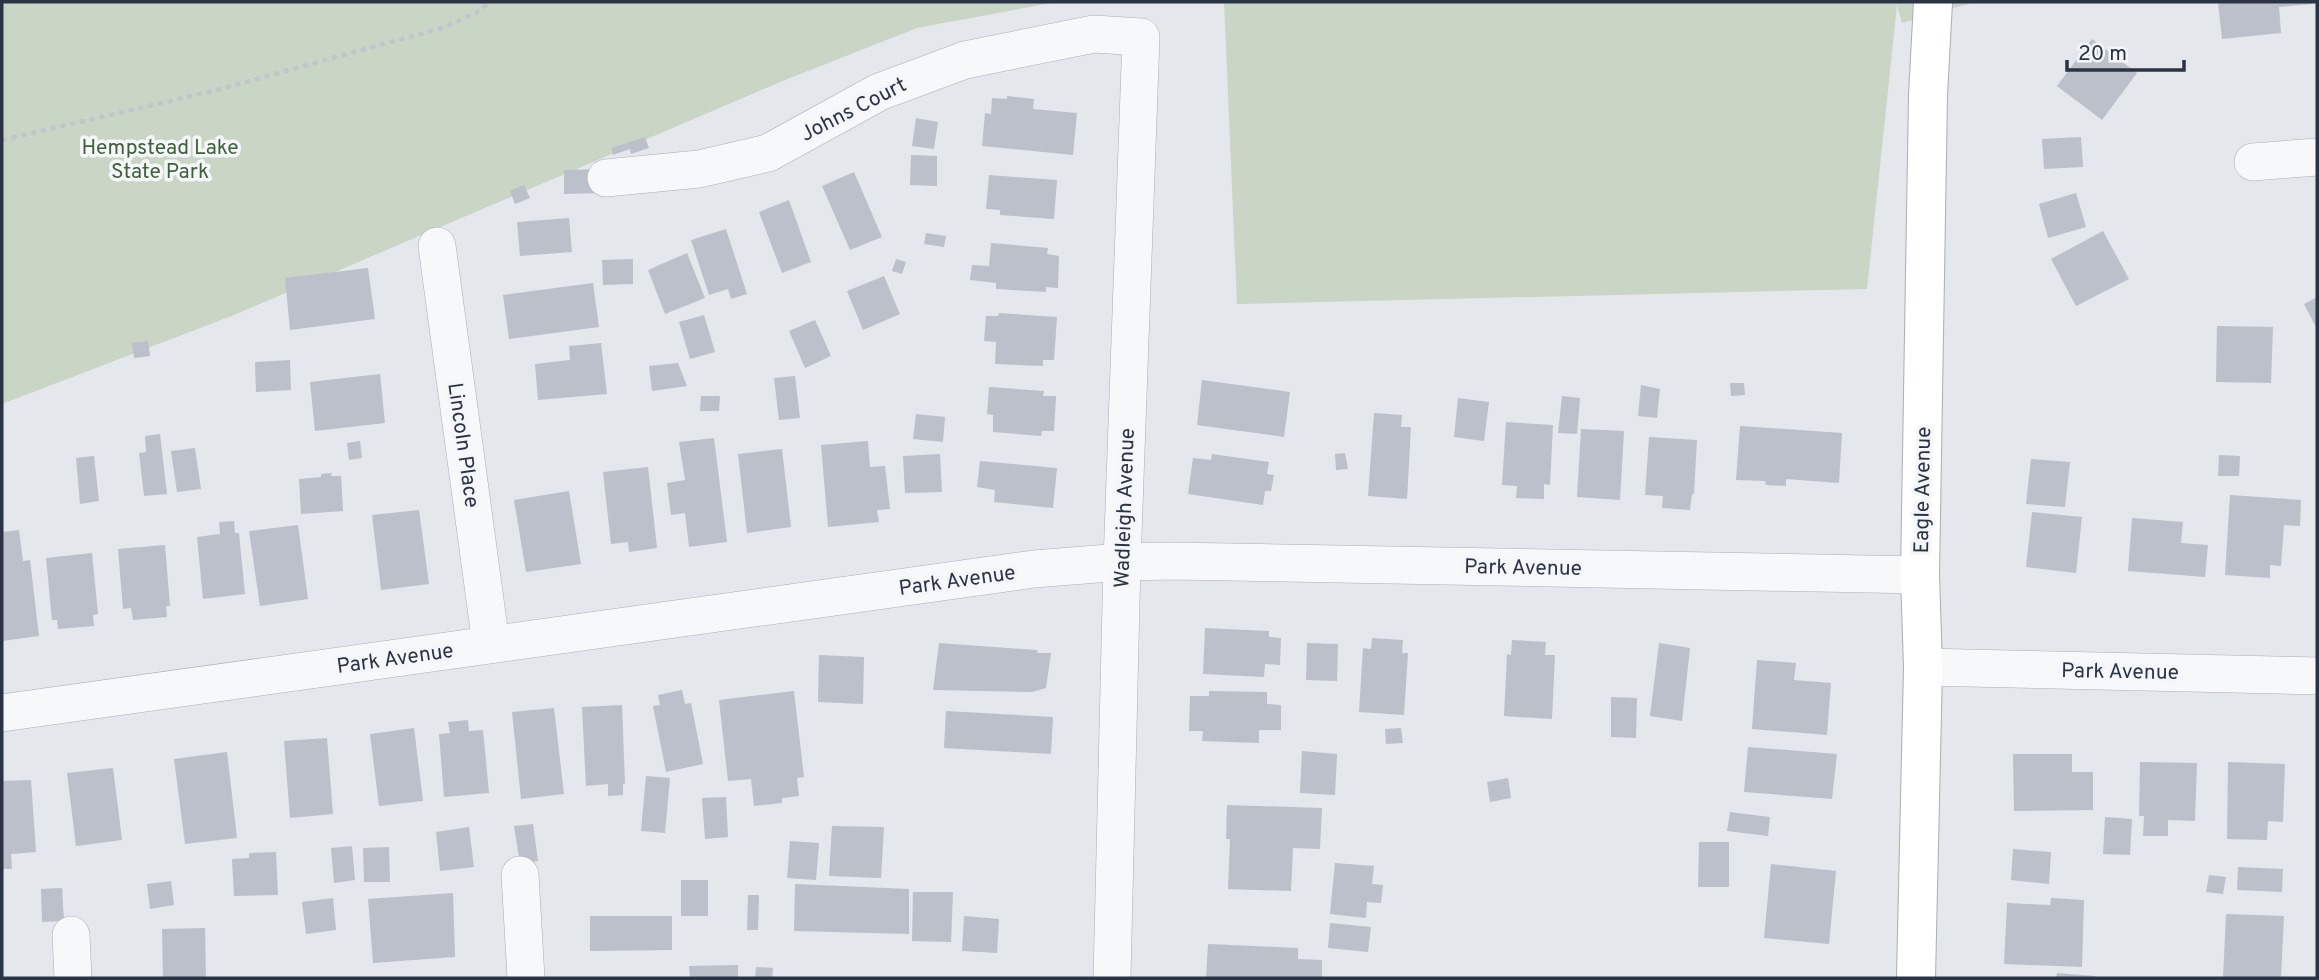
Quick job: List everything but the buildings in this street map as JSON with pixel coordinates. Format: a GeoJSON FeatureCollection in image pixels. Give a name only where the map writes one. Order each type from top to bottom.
{"type":"FeatureCollection","features":[{"type":"Feature","properties":{"kind":"street","name":"Eagle Avenue"},"geometry":{"type":"LineString","coordinates":[[1916,978],[1923,667],[1920,575],[1928,95],[1933,2]]}},
{"type":"Feature","properties":{"kind":"street","name":"Johns Court"},"geometry":{"type":"LineString","coordinates":[[606,178],[699,169],[768,153],[879,92],[965,60],[1094,34],[1141,37]]}},
{"type":"Feature","properties":{"kind":"street","name":"Wadleigh Avenue"},"geometry":{"type":"LineString","coordinates":[[1112,978],[1122,562],[1141,37]]}},
{"type":"Feature","properties":{"kind":"street"},"geometry":{"type":"LineString","coordinates":[[2253,162],[2317,157]]}},
{"type":"Feature","properties":{"kind":"street","name":"Lincoln Place"},"geometry":{"type":"LineString","coordinates":[[437,246],[491,644]]}},
{"type":"Feature","properties":{"kind":"street","name":"Park Avenue"},"geometry":{"type":"LineString","coordinates":[[2,712],[1034,569],[1122,562],[1920,575]]}},
{"type":"Feature","properties":{"kind":"street","name":"Park Avenue"},"geometry":{"type":"LineString","coordinates":[[1923,667],[2317,676]]}},
{"type":"Feature","properties":{"kind":"street"},"geometry":{"type":"LineString","coordinates":[[520,875],[526,978]]}},
{"type":"Feature","properties":{"kind":"street"},"geometry":{"type":"LineString","coordinates":[[71,935],[73,978]]}},
{"type":"Feature","properties":{"kind":"path"},"geometry":{"type":"LineString","coordinates":[[2,140],[213,91],[430,31],[480,11],[489,2]]}},
{"type":"Feature","properties":{"kind":"green space","name":"Hempstead Lake State Park"},"geometry":{"type":"Polygon","coordinates":[[[2,2],[1057,2],[917,28],[785,80],[234,315],[2,404],[2,2]]]}},
{"type":"Feature","properties":{"kind":"green space"},"geometry":{"type":"Polygon","coordinates":[[[1224,2],[1975,2],[1902,23],[1897,5],[1867,289],[1237,304],[1224,2]]]}}]}
